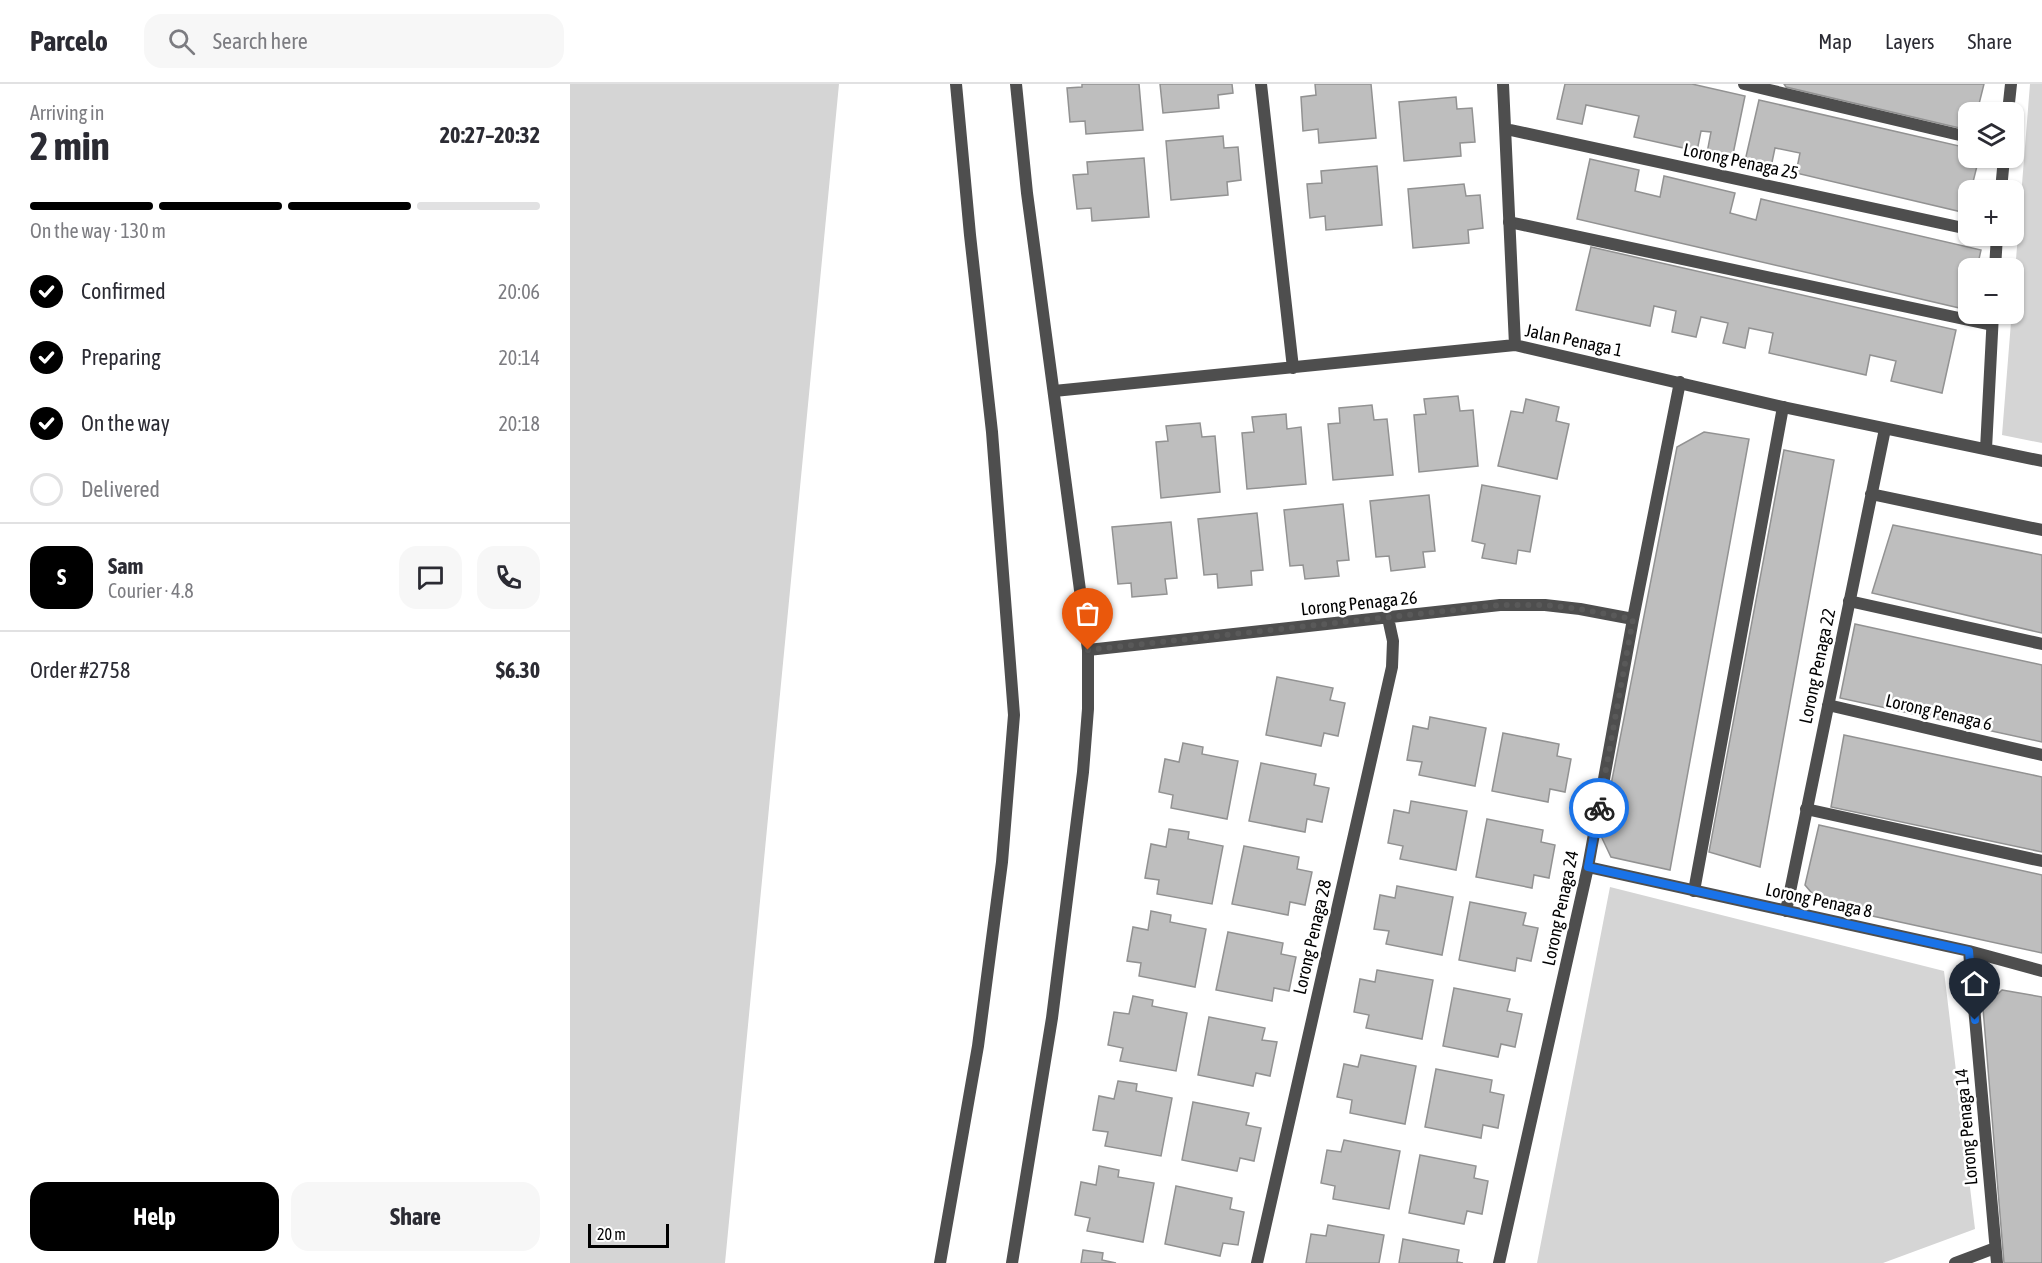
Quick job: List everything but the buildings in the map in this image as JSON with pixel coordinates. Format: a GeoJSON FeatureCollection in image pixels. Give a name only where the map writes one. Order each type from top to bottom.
{"type":"FeatureCollection","features":[{"type":"Feature","properties":{"kind":"street"},"geometry":{"type":"LineString","coordinates":[[940,1263],[978,1046],[1002,862],[1014,715],[993,432],[970,235],[956,84]]}},
{"type":"Feature","properties":{"kind":"street"},"geometry":{"type":"LineString","coordinates":[[1012,1263],[1052,1018],[1083,772],[1088,710],[1088,650],[1026,193],[1016,84]]}},
{"type":"Feature","properties":{"kind":"street"},"geometry":{"type":"LineString","coordinates":[[1261,84],[1293,368]]}},
{"type":"Feature","properties":{"kind":"street"},"geometry":{"type":"LineString","coordinates":[[1503,84],[1515,345]]}},
{"type":"Feature","properties":{"kind":"street"},"geometry":{"type":"LineString","coordinates":[[1743,84],[1958,135]]}},
{"type":"Feature","properties":{"kind":"street"},"geometry":{"type":"LineString","coordinates":[[2009,102],[2011,84]]}},
{"type":"Feature","properties":{"kind":"street","name":"Lorong Penaga 25"},"geometry":{"type":"LineString","coordinates":[[1506,129],[1958,227]]}},
{"type":"Feature","properties":{"kind":"street"},"geometry":{"type":"LineString","coordinates":[[1509,222],[1958,312]]}},
{"type":"Feature","properties":{"kind":"street"},"geometry":{"type":"LineString","coordinates":[[1986,449],[1992,324]]}},
{"type":"Feature","properties":{"kind":"street","name":"Jalan Penaga 1"},"geometry":{"type":"LineString","coordinates":[[1054,391],[1515,345],[1783,407],[2042,461]]}},
{"type":"Feature","properties":{"kind":"street","name":"Lorong Penaga 24"},"geometry":{"type":"LineString","coordinates":[[1499,1263],[1588,867],[1633,619],[1680,382]]}},
{"type":"Feature","properties":{"kind":"street"},"geometry":{"type":"LineString","coordinates":[[1694,891],[1783,407]]}},
{"type":"Feature","properties":{"kind":"street","name":"Lorong Penaga 22"},"geometry":{"type":"LineString","coordinates":[[1786,911],[1885,429]]}},
{"type":"Feature","properties":{"kind":"street"},"geometry":{"type":"LineString","coordinates":[[1871,494],[2042,530]]}},
{"type":"Feature","properties":{"kind":"street"},"geometry":{"type":"LineString","coordinates":[[1849,601],[2042,644]]}},
{"type":"Feature","properties":{"kind":"street","name":"Lorong Penaga 26"},"geometry":{"type":"LineString","coordinates":[[1088,650],[1500,605],[1545,605],[1633,619]]}},
{"type":"Feature","properties":{"kind":"street","name":"Lorong Penaga 28"},"geometry":{"type":"LineString","coordinates":[[1257,1263],[1392,667],[1394,640],[1388,618]]}},
{"type":"Feature","properties":{"kind":"street","name":"Lorong Penaga 6"},"geometry":{"type":"LineString","coordinates":[[1828,705],[2042,755]]}},
{"type":"Feature","properties":{"kind":"street"},"geometry":{"type":"LineString","coordinates":[[1806,809],[2042,861]]}},
{"type":"Feature","properties":{"kind":"street","name":"Lorong Penaga 8"},"geometry":{"type":"LineString","coordinates":[[1588,867],[1969,951],[2042,971]]}},
{"type":"Feature","properties":{"kind":"street","name":"Lorong Penaga 14"},"geometry":{"type":"LineString","coordinates":[[1969,951],[1996,1263]]}},
{"type":"Feature","properties":{"kind":"street"},"geometry":{"type":"LineString","coordinates":[[1955,1263],[1995,1248]]}},
{"type":"Feature","properties":{"kind":"shaded area"},"geometry":{"type":"Polygon","coordinates":[[[570,84],[839,84],[725,1263],[570,1263],[570,84]]]}},
{"type":"Feature","properties":{"kind":"shaded area"},"geometry":{"type":"Polygon","coordinates":[[[2030,84],[2042,84],[2042,443],[2002,435],[2011,324],[2024,324],[2024,258],[2016,258],[2017,246],[2024,246],[2024,159],[2030,84]]]}},
{"type":"Feature","properties":{"kind":"shaded area"},"geometry":{"type":"Polygon","coordinates":[[[1610,887],[1944,971],[1975,1229],[1883,1263],[1537,1263],[1610,887]]]}},
{"type":"Feature","properties":{"kind":"way so far"},"geometry":{"type":"LineString","coordinates":[[1088,650],[1500,605],[1545,605],[1633,619],[1599,808]]}},
{"type":"Feature","properties":{"kind":"route"},"geometry":{"type":"LineString","coordinates":[[1599,808],[1588,867],[1969,951],[1975,1020]]}}]}
